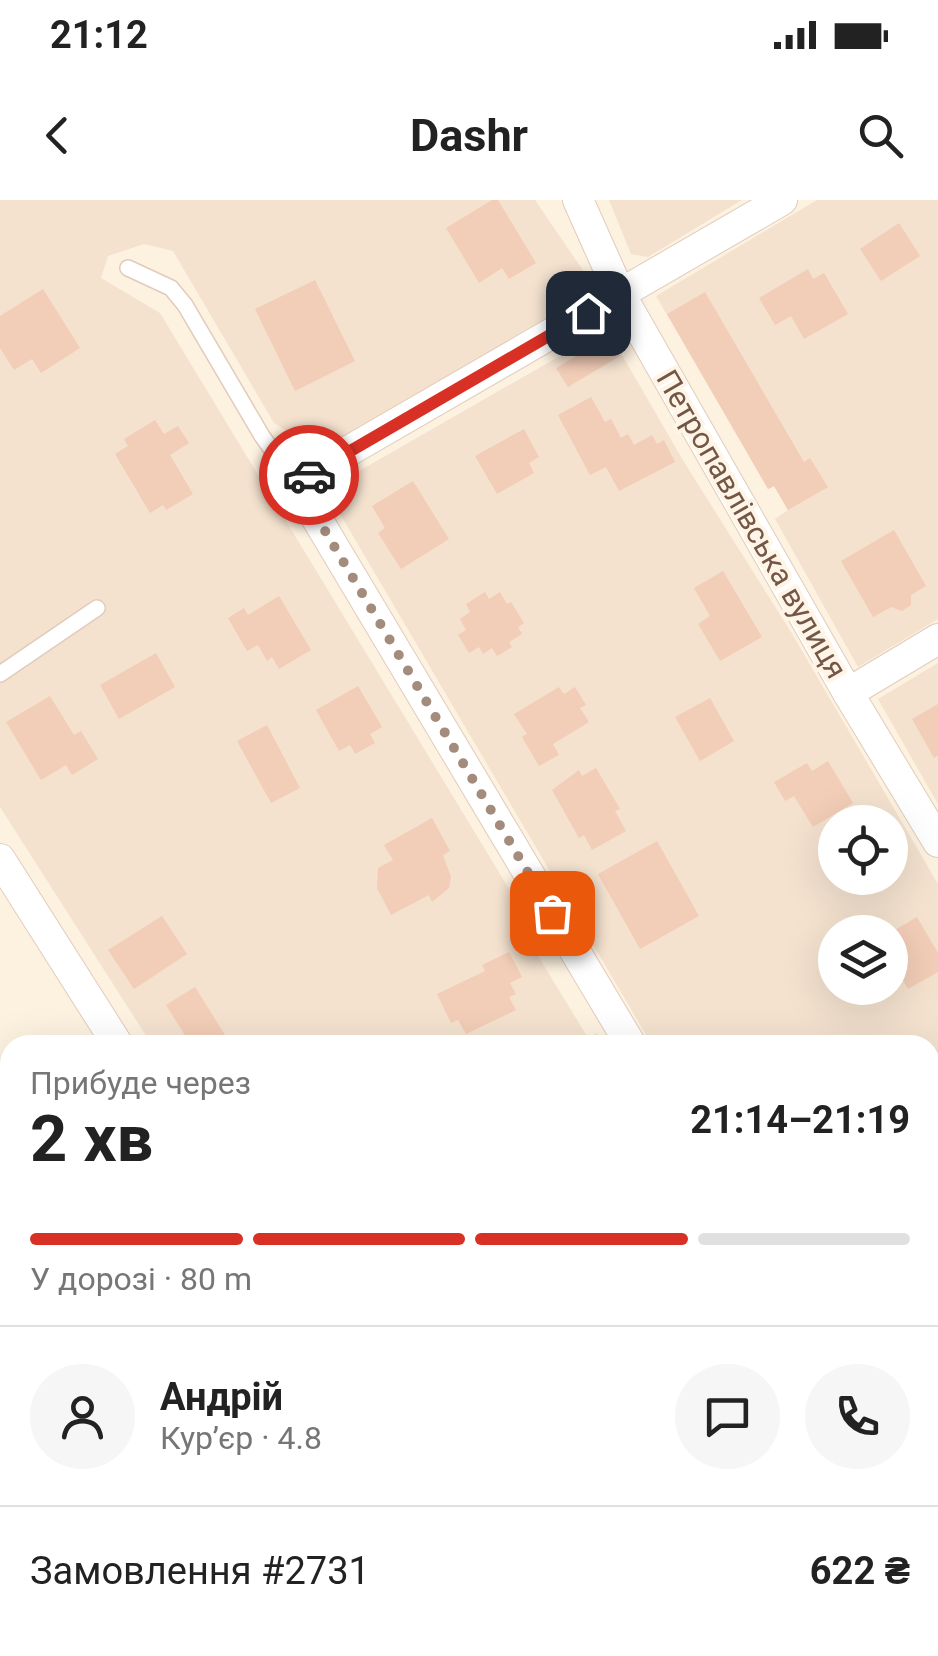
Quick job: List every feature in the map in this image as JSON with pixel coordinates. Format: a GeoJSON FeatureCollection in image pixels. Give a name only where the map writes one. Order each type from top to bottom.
{"type":"FeatureCollection","features":[{"type":"Feature","properties":{"kind":"street","name":"Петропавлівська вулиця"},"geometry":{"type":"LineString","coordinates":[[578,200],[620,294],[938,842]]}},
{"type":"Feature","properties":{"kind":"street"},"geometry":{"type":"LineString","coordinates":[[625,1035],[296,482],[782,200]]}},
{"type":"Feature","properties":{"kind":"street"},"geometry":{"type":"LineString","coordinates":[[848,692],[938,639]]}},
{"type":"Feature","properties":{"kind":"street"},"geometry":{"type":"LineString","coordinates":[[0,859],[112,1035]]}},
{"type":"Feature","properties":{"kind":"lane"},"geometry":{"type":"LineString","coordinates":[[128,268],[171,288],[185,305],[262,436],[296,482]]}},
{"type":"Feature","properties":{"kind":"lane"},"geometry":{"type":"LineString","coordinates":[[0,674],[97,608]]}},
{"type":"Feature","properties":{"kind":"shaded area"},"geometry":{"type":"Polygon","coordinates":[[[0,200],[535,200],[595,288],[591,300],[322,452],[274,423],[173,251],[144,244],[108,256],[101,278],[160,313],[520,907],[512,913],[586,1035],[146,1035],[0,807],[0,200]]]}},
{"type":"Feature","properties":{"kind":"shaded area"},"geometry":{"type":"Polygon","coordinates":[[[609,200],[742,200],[648,257],[631,254],[609,200]]]}},
{"type":"Feature","properties":{"kind":"shaded area"},"geometry":{"type":"Polygon","coordinates":[[[817,200],[938,200],[938,619],[858,667],[775,519],[788,510],[774,486],[768,489],[656,296],[817,200]]]}},
{"type":"Feature","properties":{"kind":"shaded area"},"geometry":{"type":"Polygon","coordinates":[[[607,329],[892,805],[818,805],[818,895],[908,895],[908,833],[938,884],[938,1035],[646,1035],[326,490],[607,329]]]}},
{"type":"Feature","properties":{"kind":"shaded area"},"geometry":{"type":"Polygon","coordinates":[[[938,663],[938,804],[878,699],[938,663]]]}},
{"type":"Feature","properties":{"kind":"building"},"geometry":{"type":"Polygon","coordinates":[[[498,200],[536,263],[509,279],[502,268],[479,283],[446,228],[498,200]]]}},
{"type":"Feature","properties":{"kind":"building"},"geometry":{"type":"Polygon","coordinates":[[[899,223],[920,256],[881,281],[860,249],[899,223]]]}},
{"type":"Feature","properties":{"kind":"building"},"geometry":{"type":"Polygon","coordinates":[[[808,269],[813,279],[824,273],[848,314],[804,339],[791,316],[775,325],[759,298],[808,269]]]}},
{"type":"Feature","properties":{"kind":"building"},"geometry":{"type":"Polygon","coordinates":[[[315,280],[355,361],[295,391],[255,309],[315,280]]]}},
{"type":"Feature","properties":{"kind":"building"},"geometry":{"type":"Polygon","coordinates":[[[43,289],[80,348],[41,373],[32,359],[14,370],[0,348],[0,316],[43,289]]]}},
{"type":"Feature","properties":{"kind":"building"},"geometry":{"type":"Polygon","coordinates":[[[705,292],[804,462],[810,458],[828,487],[788,510],[774,486],[768,489],[667,314],[705,292]]]}},
{"type":"Feature","properties":{"kind":"building"},"geometry":{"type":"Polygon","coordinates":[[[608,337],[620,356],[568,387],[556,368],[608,337]]]}},
{"type":"Feature","properties":{"kind":"building"},"geometry":{"type":"Polygon","coordinates":[[[591,397],[605,422],[611,419],[621,438],[628,434],[634,445],[652,435],[657,444],[664,440],[675,462],[619,491],[606,467],[590,475],[558,415],[591,397]]]}},
{"type":"Feature","properties":{"kind":"building"},"geometry":{"type":"Polygon","coordinates":[[[155,420],[164,434],[178,426],[189,443],[170,455],[193,494],[166,510],[163,505],[150,513],[115,454],[128,446],[124,439],[155,420]]]}},
{"type":"Feature","properties":{"kind":"building"},"geometry":{"type":"Polygon","coordinates":[[[524,429],[539,457],[529,463],[534,473],[497,494],[475,456],[524,429]]]}},
{"type":"Feature","properties":{"kind":"building"},"geometry":{"type":"Polygon","coordinates":[[[413,481],[449,539],[401,569],[378,533],[385,528],[372,506],[413,481]]]}},
{"type":"Feature","properties":{"kind":"building"},"geometry":{"type":"Polygon","coordinates":[[[894,530],[926,586],[911,595],[911,605],[902,611],[891,607],[873,617],[841,561],[894,530]]]}},
{"type":"Feature","properties":{"kind":"building"},"geometry":{"type":"Polygon","coordinates":[[[723,571],[762,637],[720,661],[698,624],[710,616],[694,588],[723,571]]]}},
{"type":"Feature","properties":{"kind":"building"},"geometry":{"type":"Polygon","coordinates":[[[485,592],[489,599],[500,592],[524,623],[518,627],[522,634],[509,642],[512,647],[497,656],[492,648],[483,654],[479,647],[469,653],[458,635],[466,630],[460,619],[470,612],[466,604],[485,592]]]}},
{"type":"Feature","properties":{"kind":"building"},"geometry":{"type":"Polygon","coordinates":[[[279,596],[311,650],[279,669],[272,657],[267,661],[258,645],[247,651],[228,618],[244,608],[248,615],[279,596]]]}},
{"type":"Feature","properties":{"kind":"building"},"geometry":{"type":"Polygon","coordinates":[[[156,653],[175,687],[119,719],[100,685],[156,653]]]}},
{"type":"Feature","properties":{"kind":"building"},"geometry":{"type":"Polygon","coordinates":[[[358,686],[382,727],[370,734],[375,743],[355,754],[350,745],[339,751],[316,710],[358,686]]]}},
{"type":"Feature","properties":{"kind":"building"},"geometry":{"type":"Polygon","coordinates":[[[559,687],[564,694],[575,687],[586,705],[580,708],[589,722],[553,744],[559,755],[539,766],[522,737],[527,734],[514,714],[559,687]]]}},
{"type":"Feature","properties":{"kind":"building"},"geometry":{"type":"Polygon","coordinates":[[[50,696],[74,735],[81,731],[98,759],[72,775],[66,765],[41,780],[6,722],[50,696]]]}},
{"type":"Feature","properties":{"kind":"building"},"geometry":{"type":"Polygon","coordinates":[[[710,698],[734,741],[700,761],[675,717],[710,698]]]}},
{"type":"Feature","properties":{"kind":"building"},"geometry":{"type":"Polygon","coordinates":[[[938,704],[938,755],[934,758],[912,719],[938,704]]]}},
{"type":"Feature","properties":{"kind":"building"},"geometry":{"type":"Polygon","coordinates":[[[267,725],[300,788],[271,803],[237,741],[267,725]]]}},
{"type":"Feature","properties":{"kind":"building"},"geometry":{"type":"Polygon","coordinates":[[[828,761],[853,803],[818,805],[818,824],[813,827],[794,796],[785,801],[774,782],[807,763],[812,771],[828,761]]]}},
{"type":"Feature","properties":{"kind":"building"},"geometry":{"type":"Polygon","coordinates":[[[596,768],[620,809],[615,811],[626,831],[592,850],[584,835],[579,838],[552,790],[579,770],[582,776],[596,768]]]}},
{"type":"Feature","properties":{"kind":"building"},"geometry":{"type":"Polygon","coordinates":[[[432,818],[450,851],[443,855],[451,877],[449,888],[432,902],[429,895],[391,915],[377,888],[378,868],[393,860],[384,845],[432,818]]]}},
{"type":"Feature","properties":{"kind":"building"},"geometry":{"type":"Polygon","coordinates":[[[657,841],[699,916],[640,949],[598,874],[657,841]]]}},
{"type":"Feature","properties":{"kind":"building"},"geometry":{"type":"Polygon","coordinates":[[[162,916],[187,954],[134,989],[108,950],[162,916]]]}},
{"type":"Feature","properties":{"kind":"building"},"geometry":{"type":"Polygon","coordinates":[[[917,917],[938,953],[938,972],[908,989],[908,922],[917,917]]]}},
{"type":"Feature","properties":{"kind":"building"},"geometry":{"type":"Polygon","coordinates":[[[509,952],[522,977],[510,983],[516,994],[509,997],[516,1010],[466,1034],[458,1020],[451,1023],[437,994],[485,971],[482,965],[509,952]]]}},
{"type":"Feature","properties":{"kind":"building"},"geometry":{"type":"Polygon","coordinates":[[[195,987],[225,1035],[185,1035],[166,1005],[195,987]]]}},
{"type":"Feature","properties":{"kind":"way so far"},"geometry":{"type":"LineString","coordinates":[[309,475],[296,482],[552,913]]}},
{"type":"Feature","properties":{"kind":"route"},"geometry":{"type":"LineString","coordinates":[[309,475],[588,313]]}}]}
